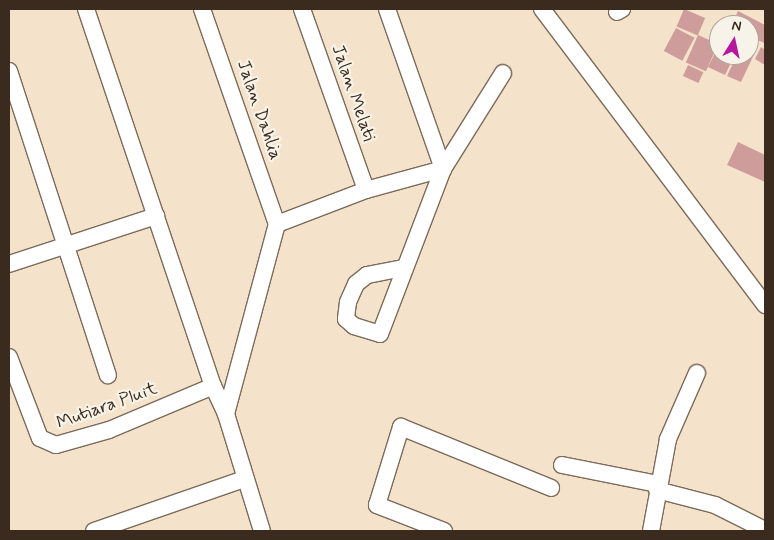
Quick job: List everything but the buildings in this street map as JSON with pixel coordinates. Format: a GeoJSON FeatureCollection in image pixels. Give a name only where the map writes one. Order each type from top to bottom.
{"type":"FeatureCollection","features":[{"type":"Feature","properties":{"kind":"street"},"geometry":{"type":"LineString","coordinates":[[86,9],[213,386],[226,414],[244,479],[262,531]]}},
{"type":"Feature","properties":{"kind":"street","name":"Jalan Dahlia"},"geometry":{"type":"LineString","coordinates":[[202,9],[278,224]]}},
{"type":"Feature","properties":{"kind":"street","name":"Jalan Melati"},"geometry":{"type":"LineString","coordinates":[[302,9],[366,190]]}},
{"type":"Feature","properties":{"kind":"street"},"geometry":{"type":"LineString","coordinates":[[387,9],[444,170]]}},
{"type":"Feature","properties":{"kind":"street"},"geometry":{"type":"LineString","coordinates":[[542,9],[765,306]]}},
{"type":"Feature","properties":{"kind":"street","name":"Mutiara Pluit"},"geometry":{"type":"LineString","coordinates":[[9,71],[108,375]]}},
{"type":"Feature","properties":{"kind":"street"},"geometry":{"type":"LineString","coordinates":[[403,268],[444,170],[503,73]]}},
{"type":"Feature","properties":{"kind":"street"},"geometry":{"type":"LineString","coordinates":[[226,414],[278,224],[366,190],[444,170]]}},
{"type":"Feature","properties":{"kind":"street"},"geometry":{"type":"LineString","coordinates":[[9,264],[156,216]]}},
{"type":"Feature","properties":{"kind":"street","name":"Mutiara Pluit"},"geometry":{"type":"LineString","coordinates":[[9,357],[40,438],[56,445],[109,430],[213,386]]}},
{"type":"Feature","properties":{"kind":"street"},"geometry":{"type":"LineString","coordinates":[[651,531],[657,487],[671,431],[696,373]]}},
{"type":"Feature","properties":{"kind":"street"},"geometry":{"type":"LineString","coordinates":[[444,531],[377,505],[400,427],[551,488]]}},
{"type":"Feature","properties":{"kind":"street"},"geometry":{"type":"LineString","coordinates":[[562,465],[657,487],[715,505],[765,530]]}},
{"type":"Feature","properties":{"kind":"street"},"geometry":{"type":"LineString","coordinates":[[94,531],[244,479]]}}]}
